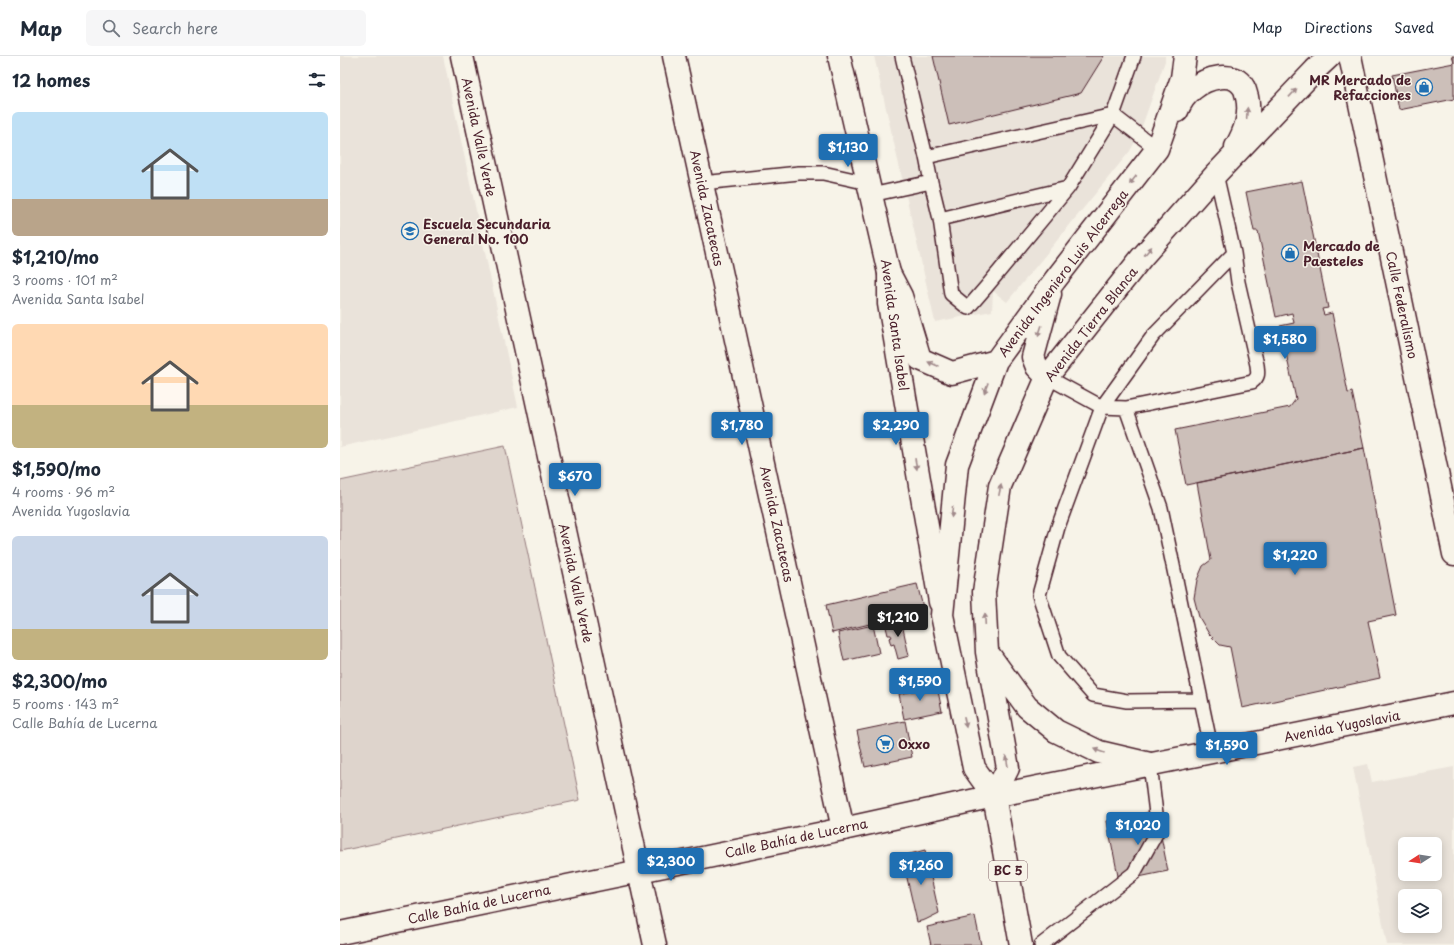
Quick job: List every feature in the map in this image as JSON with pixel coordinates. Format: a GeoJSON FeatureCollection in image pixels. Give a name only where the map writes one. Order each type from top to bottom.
{"type":"FeatureCollection","features":[{"type":"Feature","properties":{"kind":"main road","name":"Avenida Valle Verde"},"geometry":{"type":"LineString","coordinates":[[462,56],[655,945]]}},
{"type":"Feature","properties":{"kind":"main road","name":"Avenida Zacatecas"},"geometry":{"type":"LineString","coordinates":[[674,56],[843,829]]}},
{"type":"Feature","properties":{"kind":"main road","name":"Avenida Santa Isabel"},"geometry":{"type":"LineString","coordinates":[[839,56],[889,273],[889,304],[942,615],[974,768],[994,796],[1021,945]]}},
{"type":"Feature","properties":{"kind":"main road","name":"Avenida Ingeniero Luis Alcerrega"},"geometry":{"type":"LineString","coordinates":[[942,615],[957,465],[996,361],[1054,280],[1157,149],[1182,78],[1185,56]]}},
{"type":"Feature","properties":{"kind":"main road","name":"Avenida Tierra Blanca"},"geometry":{"type":"LineString","coordinates":[[994,796],[1008,768],[987,652],[984,592],[1000,486],[1047,377],[1142,257],[1222,168],[1330,56]]}},
{"type":"Feature","properties":{"kind":"main road","name":"Calle Federalismo"},"geometry":{"type":"LineString","coordinates":[[1350,56],[1454,554]]}},
{"type":"Feature","properties":{"kind":"main road"},"geometry":{"type":"LineString","coordinates":[[1157,149],[1180,104],[1192,89],[1205,81],[1217,77],[1231,78],[1244,88],[1248,103],[1248,118],[1244,133],[1222,168]]}},
{"type":"Feature","properties":{"kind":"main road"},"geometry":{"type":"LineString","coordinates":[[889,273],[901,296],[920,359],[952,373],[996,361]]}},
{"type":"Feature","properties":{"kind":"main road"},"geometry":{"type":"LineString","coordinates":[[1047,377],[1037,367],[1033,357],[1054,280]]}},
{"type":"Feature","properties":{"kind":"main road"},"geometry":{"type":"LineString","coordinates":[[987,652],[1027,707],[1056,731],[1099,752],[1150,764]]}},
{"type":"Feature","properties":{"kind":"main road","name":"Avenida Yugoslavia"},"geometry":{"type":"LineString","coordinates":[[994,796],[1454,703]]}},
{"type":"Feature","properties":{"kind":"main road","name":"Calle Bahía de Lucerna"},"geometry":{"type":"LineString","coordinates":[[340,933],[843,829],[994,796]]}},
{"type":"Feature","properties":{"kind":"lane"},"geometry":{"type":"LineString","coordinates":[[902,56],[940,219],[951,294],[968,308],[1068,188],[1113,116],[1134,56]]}},
{"type":"Feature","properties":{"kind":"lane"},"geometry":{"type":"LineString","coordinates":[[926,157],[1113,116],[1157,149]]}},
{"type":"Feature","properties":{"kind":"lane"},"geometry":{"type":"LineString","coordinates":[[1047,377],[1102,407],[1126,408],[1252,382],[1256,379],[1258,375],[1258,365],[1238,282],[1222,168]]}},
{"type":"Feature","properties":{"kind":"lane"},"geometry":{"type":"LineString","coordinates":[[702,183],[805,173],[823,173],[870,189],[931,182]]}},
{"type":"Feature","properties":{"kind":"lane"},"geometry":{"type":"LineString","coordinates":[[940,219],[1068,188]]}},
{"type":"Feature","properties":{"kind":"lane"},"geometry":{"type":"LineString","coordinates":[[1202,700],[1127,701],[1094,695],[1059,656],[1039,595],[1058,527],[1102,407],[1153,336],[1234,253]]}},
{"type":"Feature","properties":{"kind":"lane"},"geometry":{"type":"LineString","coordinates":[[1126,408],[1161,508],[1212,752]]}},
{"type":"Feature","properties":{"kind":"lane"},"geometry":{"type":"LineString","coordinates":[[1041,945],[1134,873],[1158,830],[1150,764]]}},
{"type":"Feature","properties":{"kind":"shaded area","name":"Escuela Secundaria General No. 100"},"geometry":{"type":"Polygon","coordinates":[[[340,56],[443,56],[518,407],[340,447],[340,56]]]}},
{"type":"Feature","properties":{"kind":"shaded area"},"geometry":{"type":"Polygon","coordinates":[[[874,56],[1165,56],[1165,61],[1140,132],[1130,151],[1007,302],[993,291],[992,311],[935,322],[874,56]]]}},
{"type":"Feature","properties":{"kind":"shaded area"},"geometry":{"type":"Polygon","coordinates":[[[505,446],[580,800],[340,851],[340,481],[505,446]]]}},
{"type":"Feature","properties":{"kind":"shaded area"},"geometry":{"type":"Polygon","coordinates":[[[1368,764],[1372,782],[1454,767],[1454,945],[1387,945],[1353,767],[1368,764]]]}},
{"type":"Feature","properties":{"kind":"building"},"geometry":{"type":"Polygon","coordinates":[[[933,56],[1104,56],[1081,93],[949,125],[933,56]]]}},
{"type":"Feature","properties":{"kind":"building","name":"MR Mercado de Refacciones"},"geometry":{"type":"Polygon","coordinates":[[[1454,63],[1454,99],[1399,110],[1392,75],[1454,63]]]}},
{"type":"Feature","properties":{"kind":"building"},"geometry":{"type":"Polygon","coordinates":[[[1302,181],[1328,308],[1322,309],[1324,315],[1332,313],[1348,393],[1352,392],[1364,448],[1186,485],[1175,430],[1290,407],[1296,399],[1280,326],[1294,323],[1292,313],[1276,317],[1258,231],[1254,231],[1246,192],[1302,181]]]}},
{"type":"Feature","properties":{"kind":"building"},"geometry":{"type":"Polygon","coordinates":[[[1364,448],[1396,615],[1368,621],[1380,678],[1242,708],[1230,647],[1220,645],[1209,634],[1199,617],[1194,598],[1197,580],[1203,566],[1211,560],[1197,483],[1364,448]]]}},
{"type":"Feature","properties":{"kind":"building"},"geometry":{"type":"Polygon","coordinates":[[[917,584],[924,611],[832,633],[826,605],[917,584]]]}},
{"type":"Feature","properties":{"kind":"building"},"geometry":{"type":"Polygon","coordinates":[[[901,619],[909,656],[898,659],[894,644],[891,645],[889,638],[892,637],[891,635],[888,635],[885,623],[901,619]]]}},
{"type":"Feature","properties":{"kind":"building"},"geometry":{"type":"Polygon","coordinates":[[[873,625],[879,653],[844,661],[838,633],[873,625]]]}},
{"type":"Feature","properties":{"kind":"building"},"geometry":{"type":"Polygon","coordinates":[[[937,686],[942,711],[904,719],[899,694],[937,686]]]}},
{"type":"Feature","properties":{"kind":"building","name":"Oxxo"},"geometry":{"type":"Polygon","coordinates":[[[905,721],[912,757],[865,767],[857,731],[905,721]]]}},
{"type":"Feature","properties":{"kind":"building"},"geometry":{"type":"Polygon","coordinates":[[[1156,811],[1168,871],[1119,881],[1107,821],[1156,811]]]}},
{"type":"Feature","properties":{"kind":"building"},"geometry":{"type":"Polygon","coordinates":[[[925,850],[939,913],[917,922],[902,856],[925,850]]]}},
{"type":"Feature","properties":{"kind":"building"},"geometry":{"type":"Polygon","coordinates":[[[975,916],[981,945],[931,945],[927,927],[975,916]]]}},
{"type":"Feature","properties":{"kind":"place","name":"MR Mercado de Refacciones"},"geometry":{"type":"Point","coordinates":[1424,87]}},
{"type":"Feature","properties":{"kind":"place","name":"Escuela Secundaria General No. 100"},"geometry":{"type":"Point","coordinates":[410,231]}},
{"type":"Feature","properties":{"kind":"place","name":"Mercado de Paesteles"},"geometry":{"type":"Point","coordinates":[1290,253]}},
{"type":"Feature","properties":{"kind":"place","name":"Oxxo"},"geometry":{"type":"Point","coordinates":[885,744]}}]}
